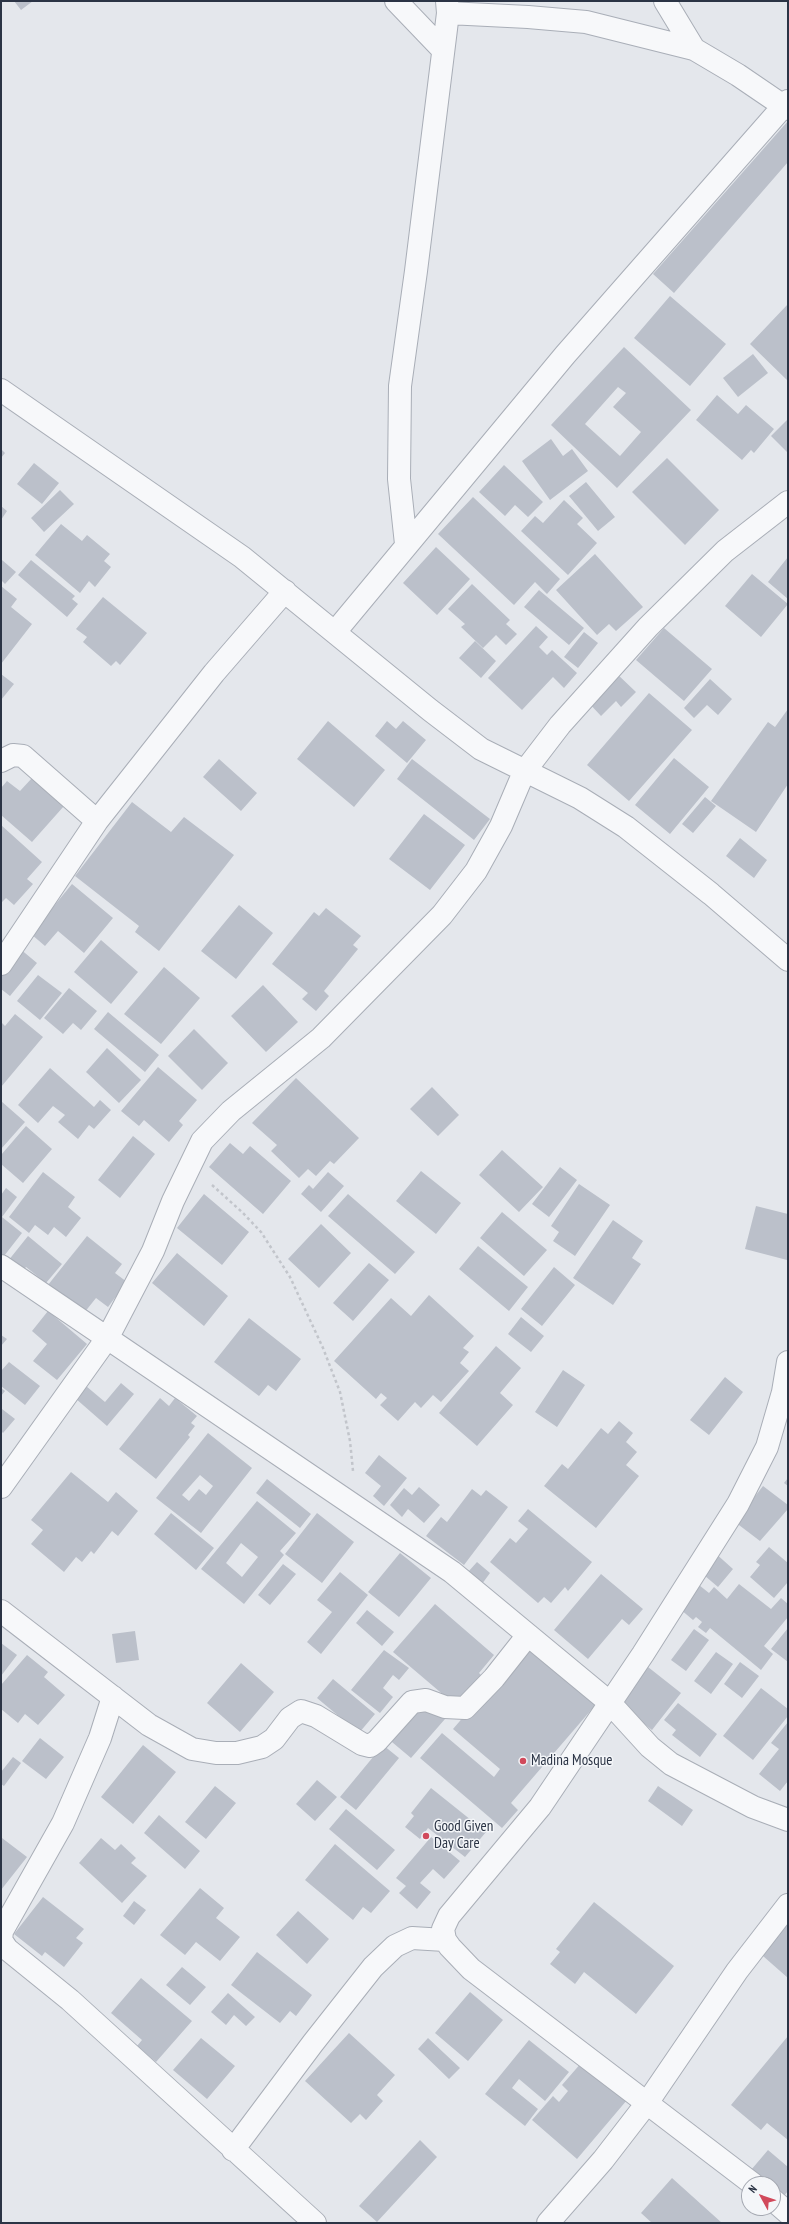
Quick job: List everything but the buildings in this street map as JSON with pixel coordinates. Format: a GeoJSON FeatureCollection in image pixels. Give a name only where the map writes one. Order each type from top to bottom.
{"type":"FeatureCollection","features":[{"type":"Feature","properties":{"kind":"street"},"geometry":{"type":"LineString","coordinates":[[396,1],[442,50]]}},
{"type":"Feature","properties":{"kind":"street"},"geometry":{"type":"LineString","coordinates":[[665,1],[694,49]]}},
{"type":"Feature","properties":{"kind":"street"},"geometry":{"type":"LineString","coordinates":[[335,632],[406,544],[570,349],[786,105],[694,49],[586,22],[528,17],[448,7],[416,270],[400,386],[399,480],[406,544]]}},
{"type":"Feature","properties":{"kind":"street"},"geometry":{"type":"LineString","coordinates":[[1,390],[242,557],[430,710],[481,749],[524,772],[580,798],[626,827],[711,894],[788,960]]}},
{"type":"Feature","properties":{"kind":"street"},"geometry":{"type":"LineString","coordinates":[[1,1487],[108,1337],[153,1251],[202,1141],[231,1111],[321,1038],[442,915],[476,871],[501,826],[524,772],[560,726],[648,627],[725,551],[788,502]]}},
{"type":"Feature","properties":{"kind":"street"},"geometry":{"type":"LineString","coordinates":[[1,964],[98,821],[214,673],[285,591]]}},
{"type":"Feature","properties":{"kind":"street"},"geometry":{"type":"LineString","coordinates":[[1,761],[14,755],[23,756],[98,821]]}},
{"type":"Feature","properties":{"kind":"street"},"geometry":{"type":"LineString","coordinates":[[1,1266],[66,1312],[108,1337],[452,1572],[610,1702],[650,1747],[671,1764],[753,1807],[788,1820]]}},
{"type":"Feature","properties":{"kind":"street"},"geometry":{"type":"LineString","coordinates":[[743,2176],[471,1969],[453,1951],[445,1940],[443,1929],[449,1916],[540,1807],[643,1654],[738,1504],[767,1447],[783,1392],[788,1362]]}},
{"type":"Feature","properties":{"kind":"street"},"geometry":{"type":"LineString","coordinates":[[1,1611],[148,1725],[192,1749],[216,1753],[230,1753],[262,1747],[274,1739],[290,1718],[302,1711],[316,1716],[362,1744],[370,1746],[377,1741],[412,1702],[426,1700],[446,1707],[465,1708],[494,1678],[528,1635]]}},
{"type":"Feature","properties":{"kind":"street"},"geometry":{"type":"LineString","coordinates":[[113,1697],[100,1738],[63,1823],[2,1931],[1,1940],[7,1949],[70,2000],[315,2223]]}},
{"type":"Feature","properties":{"kind":"street"},"geometry":{"type":"LineString","coordinates":[[548,2223],[603,2160],[647,2103],[737,1971],[788,1905]]}},
{"type":"Feature","properties":{"kind":"street"},"geometry":{"type":"LineString","coordinates":[[234,2150],[313,2043],[373,1967],[396,1946],[412,1938],[445,1940]]}},
{"type":"Feature","properties":{"kind":"path"},"geometry":{"type":"LineString","coordinates":[[190,1165],[242,1212],[261,1232],[290,1277],[340,1392],[350,1441],[355,1506]]}},
{"type":"Feature","properties":{"kind":"place","name":"Madina Mosque"},"geometry":{"type":"Point","coordinates":[523,1761]}},
{"type":"Feature","properties":{"kind":"place","name":"Good Given Day Care"},"geometry":{"type":"Point","coordinates":[426,1836]}}]}
